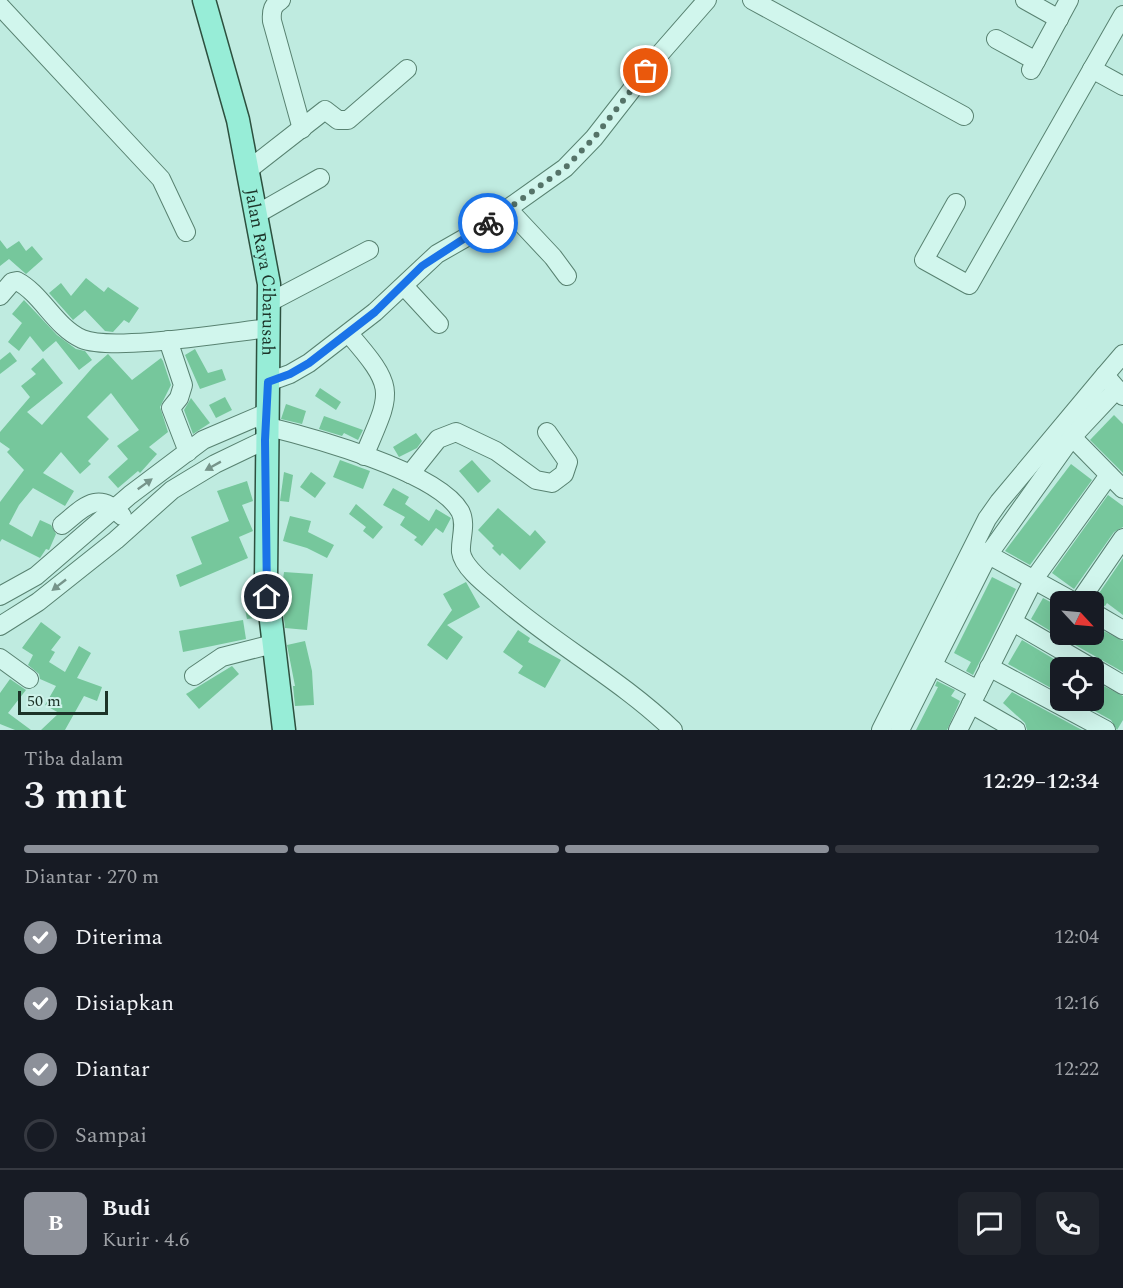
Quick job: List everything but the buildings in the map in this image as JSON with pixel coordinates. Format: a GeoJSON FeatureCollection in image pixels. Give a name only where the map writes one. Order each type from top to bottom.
{"type":"FeatureCollection","features":[{"type":"Feature","properties":{"kind":"main road","name":"Jalan Raya Cibarusah"},"geometry":{"type":"LineString","coordinates":[[204,0],[224,65],[248,170],[270,302],[266,426],[266,579],[284,730]]}},
{"type":"Feature","properties":{"kind":"street"},"geometry":{"type":"LineString","coordinates":[[281,0],[275,4],[271,12],[272,21],[302,129]]}},
{"type":"Feature","properties":{"kind":"street"},"geometry":{"type":"LineString","coordinates":[[268,382],[300,369],[349,334],[437,254],[508,209],[565,168],[594,138],[658,56],[707,0]]}},
{"type":"Feature","properties":{"kind":"street"},"geometry":{"type":"LineString","coordinates":[[752,0],[964,116]]}},
{"type":"Feature","properties":{"kind":"street"},"geometry":{"type":"LineString","coordinates":[[1025,0],[1059,19]]}},
{"type":"Feature","properties":{"kind":"street"},"geometry":{"type":"LineString","coordinates":[[996,39],[1034,65],[1069,0]]}},
{"type":"Feature","properties":{"kind":"street"},"geometry":{"type":"LineString","coordinates":[[0,6],[161,178],[186,232]]}},
{"type":"Feature","properties":{"kind":"street"},"geometry":{"type":"LineString","coordinates":[[956,203],[924,260],[969,285],[1123,15]]}},
{"type":"Feature","properties":{"kind":"street"},"geometry":{"type":"LineString","coordinates":[[248,170],[325,110],[338,120],[348,120],[407,69]]}},
{"type":"Feature","properties":{"kind":"street"},"geometry":{"type":"LineString","coordinates":[[1092,69],[1123,86]]}},
{"type":"Feature","properties":{"kind":"street"},"geometry":{"type":"LineString","coordinates":[[257,214],[320,178]]}},
{"type":"Feature","properties":{"kind":"street"},"geometry":{"type":"LineString","coordinates":[[508,209],[553,257],[567,276]]}},
{"type":"Feature","properties":{"kind":"street"},"geometry":{"type":"LineString","coordinates":[[270,302],[369,250]]}},
{"type":"Feature","properties":{"kind":"street"},"geometry":{"type":"LineString","coordinates":[[4,283],[21,284],[66,328],[83,339],[105,342],[168,340],[270,328]]}},
{"type":"Feature","properties":{"kind":"street"},"geometry":{"type":"LineString","coordinates":[[404,286],[439,324]]}},
{"type":"Feature","properties":{"kind":"street"},"geometry":{"type":"LineString","coordinates":[[349,334],[372,360],[384,383],[384,410],[364,456]]}},
{"type":"Feature","properties":{"kind":"street"},"geometry":{"type":"LineString","coordinates":[[168,340],[183,385],[179,398],[171,408],[188,452]]}},
{"type":"Feature","properties":{"kind":"street"},"geometry":{"type":"LineString","coordinates":[[881,730],[981,551],[1072,437],[1120,392],[1117,360]]}},
{"type":"Feature","properties":{"kind":"street"},"geometry":{"type":"LineString","coordinates":[[900,730],[933,666],[999,502],[1117,360]]}},
{"type":"Feature","properties":{"kind":"street"},"geometry":{"type":"LineString","coordinates":[[0,626],[38,602],[131,527],[172,490],[215,464],[266,426]]}},
{"type":"Feature","properties":{"kind":"street"},"geometry":{"type":"LineString","coordinates":[[0,597],[36,576],[115,508],[203,440],[266,426],[364,456],[410,474],[439,492],[460,512],[463,524],[461,553],[463,560],[486,584],[538,627],[600,669],[673,730]]}},
{"type":"Feature","properties":{"kind":"street"},"geometry":{"type":"LineString","coordinates":[[410,474],[438,439],[456,432],[496,451],[536,480],[552,483],[564,474],[568,462],[547,432]]}},
{"type":"Feature","properties":{"kind":"street"},"geometry":{"type":"LineString","coordinates":[[1072,437],[1123,489]]}},
{"type":"Feature","properties":{"kind":"street"},"geometry":{"type":"LineString","coordinates":[[958,730],[1034,579],[1109,475]]}},
{"type":"Feature","properties":{"kind":"street"},"geometry":{"type":"LineString","coordinates":[[62,525],[82,508],[95,502],[115,508],[131,527]]}},
{"type":"Feature","properties":{"kind":"street"},"geometry":{"type":"LineString","coordinates":[[1087,591],[1123,538]]}},
{"type":"Feature","properties":{"kind":"street"},"geometry":{"type":"LineString","coordinates":[[981,551],[1055,591]]}},
{"type":"Feature","properties":{"kind":"street"},"geometry":{"type":"LineString","coordinates":[[1104,617],[1121,624]]}},
{"type":"Feature","properties":{"kind":"street"},"geometry":{"type":"LineString","coordinates":[[1013,622],[1074,657]]}},
{"type":"Feature","properties":{"kind":"street"},"geometry":{"type":"LineString","coordinates":[[194,676],[222,657],[273,644]]}},
{"type":"Feature","properties":{"kind":"street"},"geometry":{"type":"LineString","coordinates":[[0,658],[29,679]]}},
{"type":"Feature","properties":{"kind":"street"},"geometry":{"type":"LineString","coordinates":[[933,666],[1016,730]]}},
{"type":"Feature","properties":{"kind":"street"},"geometry":{"type":"LineString","coordinates":[[989,667],[1106,730]]}},
{"type":"Feature","properties":{"kind":"street"},"geometry":{"type":"LineString","coordinates":[[1104,674],[1123,685]]}},
{"type":"Feature","properties":{"kind":"way so far"},"geometry":{"type":"LineString","coordinates":[[488,223],[565,168],[594,138],[646,71]]}},
{"type":"Feature","properties":{"kind":"route"},"geometry":{"type":"LineString","coordinates":[[267,597],[265,440],[268,382],[290,374],[309,363],[375,312],[437,254],[488,223]]}}]}
